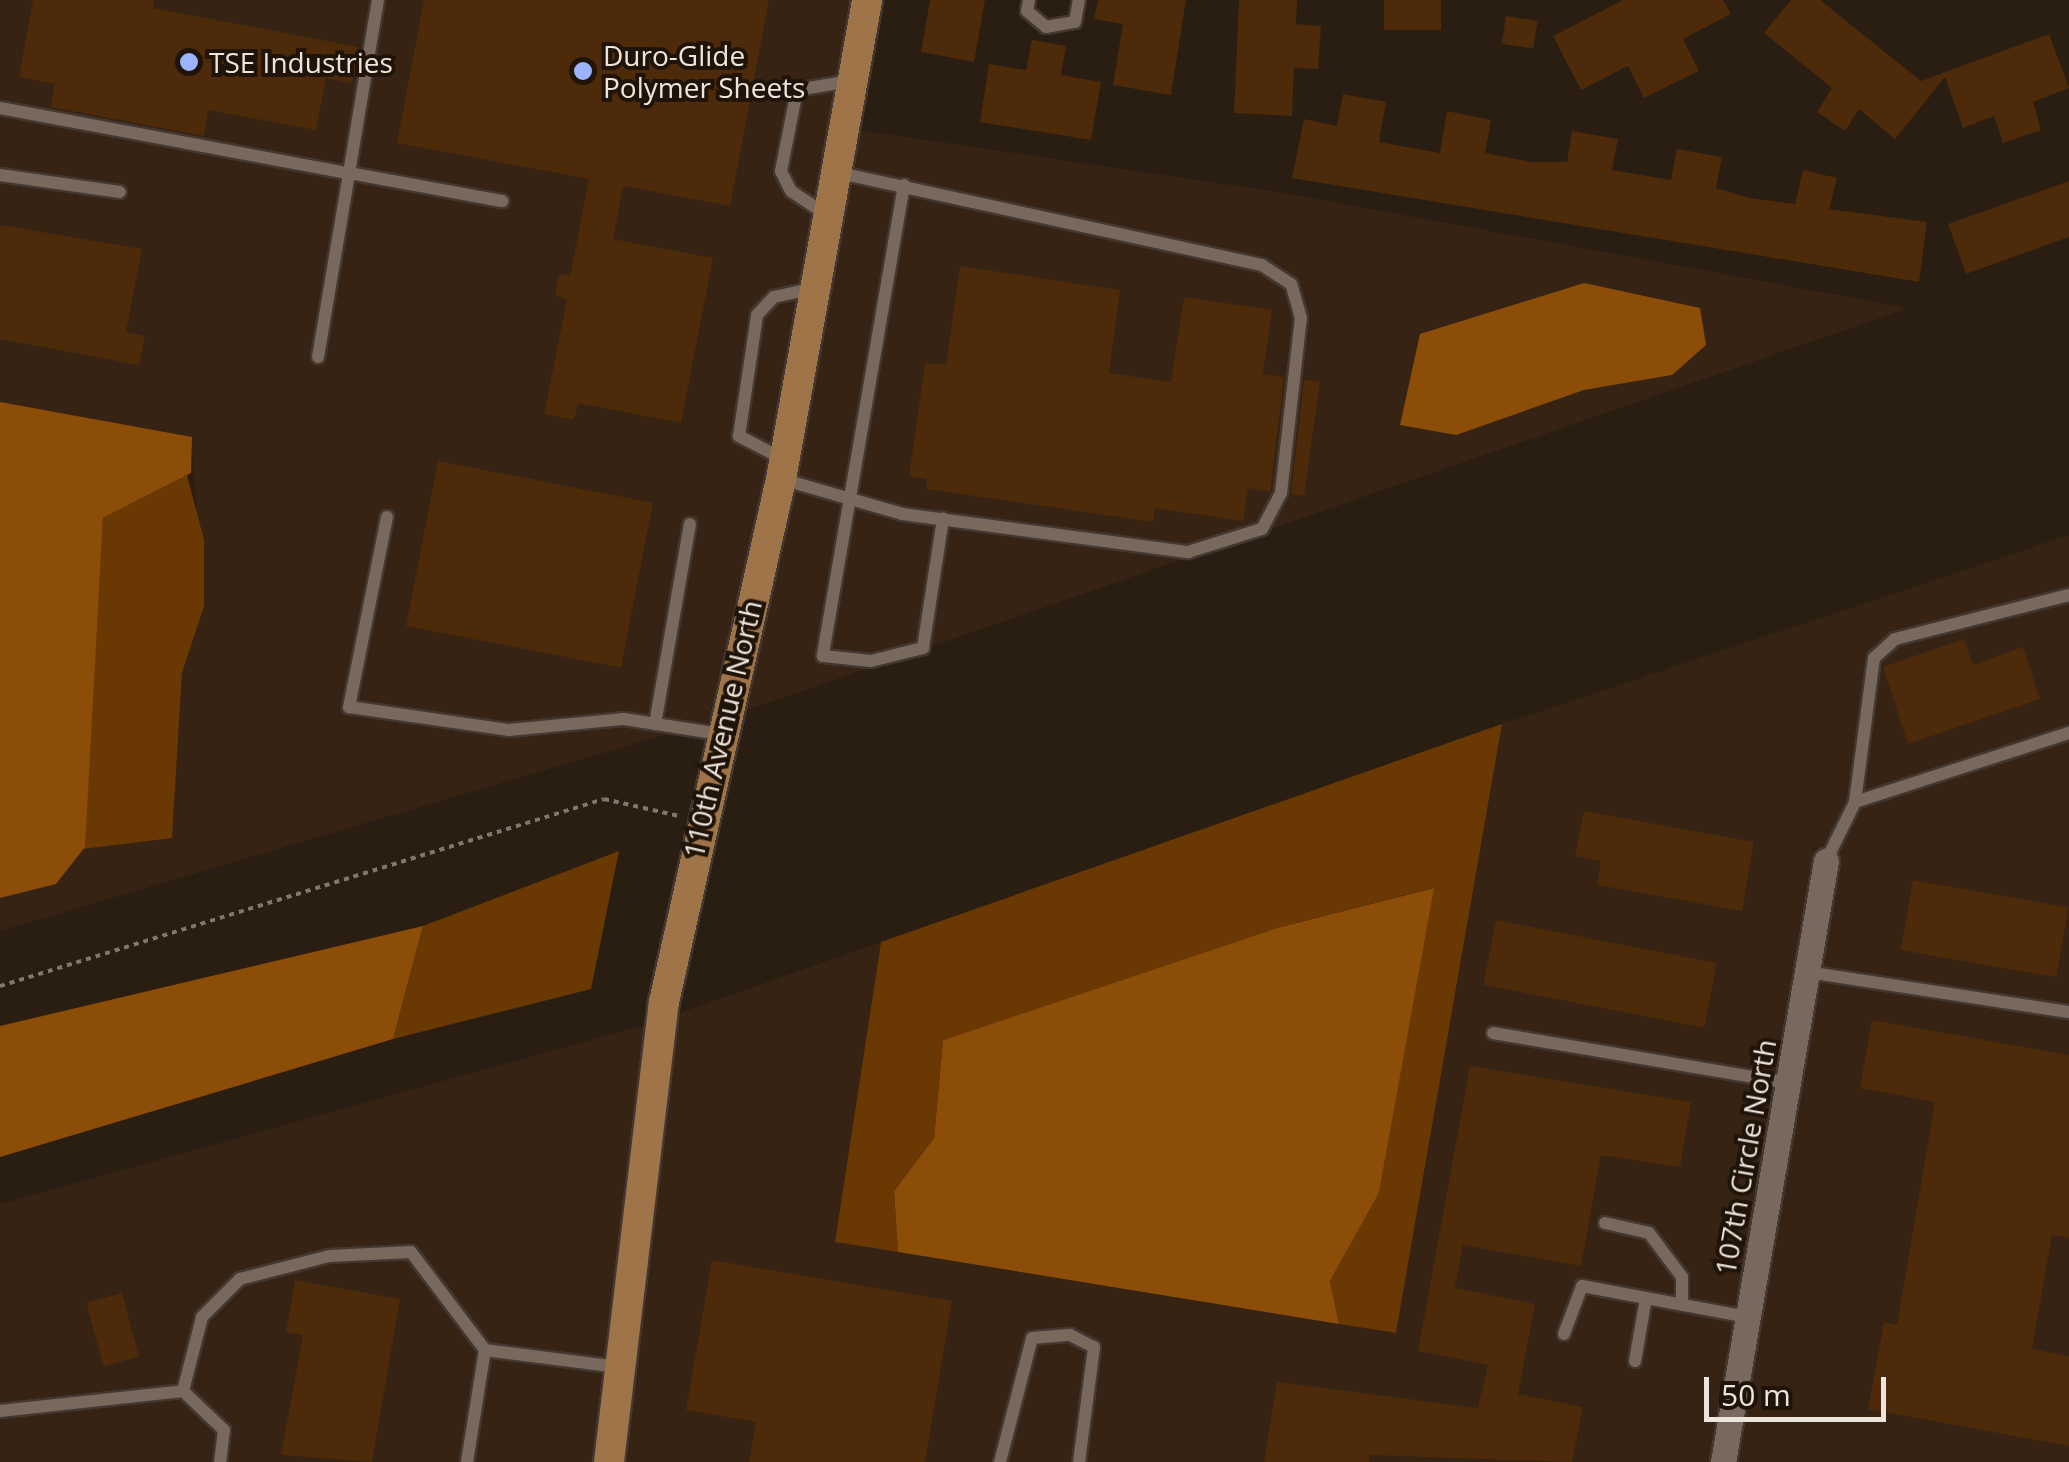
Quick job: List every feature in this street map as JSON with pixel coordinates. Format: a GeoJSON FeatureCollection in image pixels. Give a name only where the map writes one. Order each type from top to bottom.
{"type":"FeatureCollection","features":[{"type":"Feature","properties":{"kind":"street","name":"110th Avenue North"},"geometry":{"type":"LineString","coordinates":[[609,1462],[624,1368],[664,1002],[698,824],[783,470],[867,0]]}},
{"type":"Feature","properties":{"kind":"street","name":"107th Circle North"},"geometry":{"type":"LineString","coordinates":[[1723,1462],[1826,861]]}},
{"type":"Feature","properties":{"kind":"lane"},"geometry":{"type":"LineString","coordinates":[[318,358],[378,0]]}},
{"type":"Feature","properties":{"kind":"lane"},"geometry":{"type":"LineString","coordinates":[[1028,0],[1026,11],[1046,27],[1075,22],[1079,0]]}},
{"type":"Feature","properties":{"kind":"lane"},"geometry":{"type":"LineString","coordinates":[[829,216],[791,191],[780,172],[796,90],[853,80]]}},
{"type":"Feature","properties":{"kind":"lane"},"geometry":{"type":"LineString","coordinates":[[0,108],[502,201]]}},
{"type":"Feature","properties":{"kind":"lane"},"geometry":{"type":"LineString","coordinates":[[816,288],[774,297],[757,315],[739,436],[783,470],[850,495],[944,519],[1188,552],[1262,529],[1280,493],[1301,318],[1291,284],[1262,265],[1034,222],[982,199],[837,172]]}},
{"type":"Feature","properties":{"kind":"lane"},"geometry":{"type":"LineString","coordinates":[[0,175],[120,192]]}},
{"type":"Feature","properties":{"kind":"lane"},"geometry":{"type":"LineString","coordinates":[[904,185],[823,656],[871,661],[923,648],[944,519]]}},
{"type":"Feature","properties":{"kind":"lane"},"geometry":{"type":"LineString","coordinates":[[387,517],[349,707],[509,730],[654,724],[720,734]]}},
{"type":"Feature","properties":{"kind":"lane"},"geometry":{"type":"LineString","coordinates":[[654,724],[690,524]]}},
{"type":"Feature","properties":{"kind":"lane"},"geometry":{"type":"LineString","coordinates":[[1826,861],[1855,802],[1874,658],[1895,640],[2069,595]]}},
{"type":"Feature","properties":{"kind":"lane"},"geometry":{"type":"LineString","coordinates":[[1855,802],[2069,733]]}},
{"type":"Feature","properties":{"kind":"lane"},"geometry":{"type":"LineString","coordinates":[[1806,972],[2069,1012]]}},
{"type":"Feature","properties":{"kind":"lane"},"geometry":{"type":"LineString","coordinates":[[1492,1033],[1788,1083]]}},
{"type":"Feature","properties":{"kind":"lane"},"geometry":{"type":"LineString","coordinates":[[1606,1222],[1649,1233],[1682,1278],[1682,1304]]}},
{"type":"Feature","properties":{"kind":"lane"},"geometry":{"type":"LineString","coordinates":[[183,1391],[202,1318],[240,1280],[329,1256],[411,1252],[485,1350],[624,1368]]}},
{"type":"Feature","properties":{"kind":"lane"},"geometry":{"type":"LineString","coordinates":[[1564,1334],[1582,1286],[1748,1317]]}},
{"type":"Feature","properties":{"kind":"lane"},"geometry":{"type":"LineString","coordinates":[[1634,1361],[1646,1298]]}},
{"type":"Feature","properties":{"kind":"lane"},"geometry":{"type":"LineString","coordinates":[[1000,1462],[1032,1338],[1070,1335],[1094,1347],[1079,1462]]}},
{"type":"Feature","properties":{"kind":"lane"},"geometry":{"type":"LineString","coordinates":[[467,1462],[485,1350]]}},
{"type":"Feature","properties":{"kind":"lane"},"geometry":{"type":"LineString","coordinates":[[0,1411],[183,1391],[224,1430],[220,1462]]}},
{"type":"Feature","properties":{"kind":"path"},"geometry":{"type":"LineString","coordinates":[[0,986],[604,799],[698,824]]}},
{"type":"Feature","properties":{"kind":"shaded area"},"geometry":{"type":"Polygon","coordinates":[[[0,0],[852,0],[768,477],[708,722],[0,931],[0,898],[56,884],[83,849],[172,837],[182,673],[204,605],[191,438],[0,402],[0,0]]]}},
{"type":"Feature","properties":{"kind":"shaded area"},"geometry":{"type":"Polygon","coordinates":[[[858,130],[1279,192],[1909,308],[739,713],[858,130]],[[1583,283],[1541,300],[1456,434],[1584,390],[1672,375],[1583,283]]]}},
{"type":"Feature","properties":{"kind":"shaded area"},"geometry":{"type":"Polygon","coordinates":[[[1584,283],[1700,308],[1706,345],[1672,375],[1584,390],[1456,435],[1400,425],[1420,334],[1584,283]]]}},
{"type":"Feature","properties":{"kind":"shaded area"},"geometry":{"type":"Polygon","coordinates":[[[0,402],[192,437],[191,473],[103,518],[85,847],[56,884],[0,898],[0,402]]]}},
{"type":"Feature","properties":{"kind":"shaded area"},"geometry":{"type":"Polygon","coordinates":[[[187,475],[204,540],[204,606],[182,673],[172,838],[83,849],[103,518],[187,475]]]}},
{"type":"Feature","properties":{"kind":"shaded area"},"geometry":{"type":"Polygon","coordinates":[[[2069,535],[2069,1462],[1737,1462],[1841,852],[1814,847],[1709,1462],[623,1462],[677,1014],[881,942],[836,1242],[1396,1333],[1502,724],[2069,535]]]}},
{"type":"Feature","properties":{"kind":"shaded area"},"geometry":{"type":"Polygon","coordinates":[[[1502,724],[1396,1333],[1339,1324],[1330,1281],[1379,1193],[1433,888],[1277,928],[943,1040],[934,1138],[894,1191],[898,1252],[835,1242],[881,942],[1502,724]]]}},
{"type":"Feature","properties":{"kind":"shaded area"},"geometry":{"type":"Polygon","coordinates":[[[619,851],[591,989],[393,1039],[423,926],[619,851]]]}},
{"type":"Feature","properties":{"kind":"shaded area"},"geometry":{"type":"Polygon","coordinates":[[[1434,888],[1379,1193],[1330,1281],[1339,1324],[898,1252],[894,1191],[934,1138],[943,1040],[1277,928],[1434,888]]]}},
{"type":"Feature","properties":{"kind":"shaded area"},"geometry":{"type":"Polygon","coordinates":[[[423,926],[393,1039],[0,1157],[0,1026],[423,926]]]}},
{"type":"Feature","properties":{"kind":"shaded area"},"geometry":{"type":"Polygon","coordinates":[[[648,1024],[595,1462],[0,1462],[0,1204],[648,1024]]]}},
{"type":"Feature","properties":{"kind":"building","name":"TSE Industries"},"geometry":{"type":"Polygon","coordinates":[[[33,0],[154,0],[153,8],[359,47],[352,83],[326,78],[316,130],[208,110],[204,136],[51,107],[55,84],[19,77],[33,0]]]}},
{"type":"Feature","properties":{"kind":"building","name":"Duro-Glide Polymer Sheets"},"geometry":{"type":"Polygon","coordinates":[[[424,0],[769,0],[730,206],[623,186],[613,239],[713,258],[681,423],[578,403],[574,420],[544,414],[567,299],[555,296],[559,274],[570,276],[589,179],[397,143],[424,0]]]}},
{"type":"Feature","properties":{"kind":"building"},"geometry":{"type":"Polygon","coordinates":[[[930,0],[985,0],[974,62],[921,52],[930,0]]]}},
{"type":"Feature","properties":{"kind":"building"},"geometry":{"type":"Polygon","coordinates":[[[1098,0],[1186,0],[1171,95],[1113,85],[1123,24],[1094,19],[1098,0]]]}},
{"type":"Feature","properties":{"kind":"building"},"geometry":{"type":"Polygon","coordinates":[[[1239,0],[1297,0],[1296,24],[1321,26],[1318,69],[1294,68],[1292,116],[1234,113],[1239,0]]]}},
{"type":"Feature","properties":{"kind":"building"},"geometry":{"type":"Polygon","coordinates":[[[1384,0],[1441,0],[1441,30],[1384,30],[1384,0]]]}},
{"type":"Feature","properties":{"kind":"building"},"geometry":{"type":"Polygon","coordinates":[[[1623,0],[1723,0],[1731,14],[1683,39],[1699,71],[1644,98],[1628,66],[1581,90],[1553,36],[1623,0]]]}},
{"type":"Feature","properties":{"kind":"building"},"geometry":{"type":"Polygon","coordinates":[[[1791,0],[1820,0],[1921,81],[2049,34],[2069,88],[2033,102],[2041,130],[2003,143],[1994,116],[1963,128],[1945,77],[1895,139],[1859,109],[1845,131],[1817,112],[1832,88],[1764,33],[1791,0]]]}},
{"type":"Feature","properties":{"kind":"building"},"geometry":{"type":"Polygon","coordinates":[[[1506,16],[1538,21],[1533,49],[1502,44],[1506,16]]]}},
{"type":"Feature","properties":{"kind":"building"},"geometry":{"type":"Polygon","coordinates":[[[1032,40],[1066,46],[1061,75],[1101,82],[1091,140],[980,122],[989,64],[1026,70],[1032,40]]]}},
{"type":"Feature","properties":{"kind":"building"},"geometry":{"type":"Polygon","coordinates":[[[1343,94],[1386,102],[1379,142],[1440,153],[1447,111],[1491,120],[1485,153],[1531,162],[1567,162],[1572,131],[1618,139],[1612,170],[1671,180],[1677,149],[1722,157],[1716,188],[1750,198],[1795,204],[1803,170],[1837,178],[1829,209],[1927,222],[1919,282],[1292,178],[1304,119],[1337,126],[1343,94]]]}},
{"type":"Feature","properties":{"kind":"building"},"geometry":{"type":"Polygon","coordinates":[[[2069,181],[2069,237],[1966,274],[1948,224],[2069,181]]]}},
{"type":"Feature","properties":{"kind":"building"},"geometry":{"type":"Polygon","coordinates":[[[0,225],[142,249],[126,332],[145,336],[139,365],[0,339],[0,225]]]}},
{"type":"Feature","properties":{"kind":"building"},"geometry":{"type":"Polygon","coordinates":[[[960,266],[1120,290],[1109,373],[1171,382],[1184,297],[1272,310],[1263,374],[1284,377],[1270,492],[1248,488],[1243,521],[1155,508],[1153,522],[926,489],[927,479],[909,476],[925,363],[946,365],[960,266]]]}},
{"type":"Feature","properties":{"kind":"building"},"geometry":{"type":"Polygon","coordinates":[[[1304,380],[1320,382],[1304,496],[1291,494],[1304,380]]]}},
{"type":"Feature","properties":{"kind":"building"},"geometry":{"type":"Polygon","coordinates":[[[438,461],[653,503],[621,668],[406,626],[438,461]]]}},
{"type":"Feature","properties":{"kind":"building"},"geometry":{"type":"Polygon","coordinates":[[[1964,639],[1973,665],[2023,647],[2040,699],[1908,744],[1883,667],[1964,639]]]}},
{"type":"Feature","properties":{"kind":"building"},"geometry":{"type":"Polygon","coordinates":[[[1584,811],[1754,842],[1742,911],[1597,885],[1601,861],[1575,856],[1584,811]]]}},
{"type":"Feature","properties":{"kind":"building"},"geometry":{"type":"Polygon","coordinates":[[[1913,880],[2069,907],[2056,977],[1901,950],[1913,880]]]}},
{"type":"Feature","properties":{"kind":"building"},"geometry":{"type":"Polygon","coordinates":[[[1496,920],[1717,963],[1704,1028],[1483,985],[1496,920]]]}},
{"type":"Feature","properties":{"kind":"building"},"geometry":{"type":"Polygon","coordinates":[[[1872,1020],[2069,1055],[2069,1238],[2052,1235],[2032,1349],[2069,1356],[2069,1446],[1868,1409],[1884,1322],[1897,1325],[1935,1102],[1860,1088],[1872,1020]]]}},
{"type":"Feature","properties":{"kind":"building"},"geometry":{"type":"Polygon","coordinates":[[[1470,1066],[1691,1102],[1680,1167],[1601,1155],[1581,1266],[1463,1245],[1455,1288],[1535,1304],[1518,1394],[1583,1407],[1572,1462],[1370,1455],[1369,1462],[1264,1462],[1277,1382],[1478,1408],[1488,1365],[1418,1351],[1470,1066]]]}},
{"type":"Feature","properties":{"kind":"building"},"geometry":{"type":"Polygon","coordinates":[[[712,1260],[952,1301],[925,1462],[749,1462],[756,1422],[686,1410],[712,1260]]]}},
{"type":"Feature","properties":{"kind":"building"},"geometry":{"type":"Polygon","coordinates":[[[295,1280],[400,1299],[372,1462],[281,1455],[303,1335],[286,1332],[295,1280]]]}},
{"type":"Feature","properties":{"kind":"building"},"geometry":{"type":"Polygon","coordinates":[[[122,1293],[139,1357],[103,1366],[86,1303],[122,1293]]]}},
{"type":"Feature","properties":{"kind":"place","name":"TSE Industries"},"geometry":{"type":"Point","coordinates":[189,62]}},
{"type":"Feature","properties":{"kind":"place","name":"Duro-Glide Polymer Sheets"},"geometry":{"type":"Point","coordinates":[583,71]}}]}
